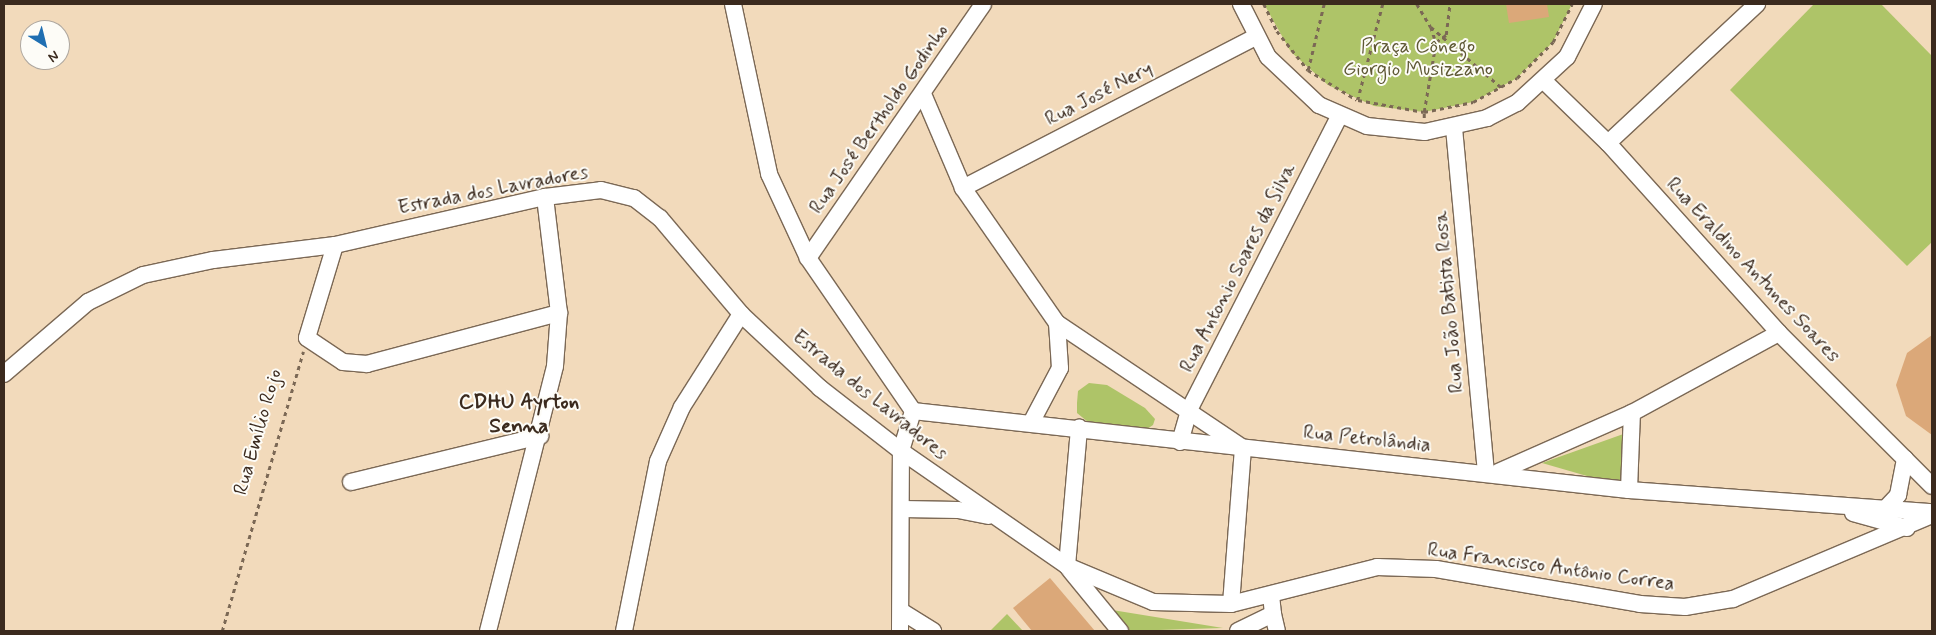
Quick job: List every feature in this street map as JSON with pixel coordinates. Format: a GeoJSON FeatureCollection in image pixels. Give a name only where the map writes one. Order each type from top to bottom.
{"type":"FeatureCollection","features":[{"type":"Feature","properties":{"kind":"street"},"geometry":{"type":"LineString","coordinates":[[734,4],[770,174],[808,258],[913,410],[901,451],[903,509],[900,631]]}},
{"type":"Feature","properties":{"kind":"street","name":"Rua José Bertholdo Godinho"},"geometry":{"type":"LineString","coordinates":[[808,258],[923,94],[983,4]]}},
{"type":"Feature","properties":{"kind":"street"},"geometry":{"type":"LineString","coordinates":[[1241,4],[1255,37],[1283,75],[1340,116],[1367,126],[1425,132],[1454,128],[1517,103],[1544,82],[1567,56],[1594,4]]}},
{"type":"Feature","properties":{"kind":"street"},"geometry":{"type":"LineString","coordinates":[[1608,143],[1757,4]]}},
{"type":"Feature","properties":{"kind":"street","name":"Rua José Nery"},"geometry":{"type":"LineString","coordinates":[[963,188],[1255,37]]}},
{"type":"Feature","properties":{"kind":"street","name":"Rua Eraldino Antunes Soares"},"geometry":{"type":"LineString","coordinates":[[1544,82],[1608,143],[1780,333],[1932,486]]}},
{"type":"Feature","properties":{"kind":"street"},"geometry":{"type":"LineString","coordinates":[[923,94],[963,188],[1057,323],[1190,408],[1243,448],[1231,604]]}},
{"type":"Feature","properties":{"kind":"street","name":"Rua Antonio Soares da Silva"},"geometry":{"type":"LineString","coordinates":[[1180,442],[1190,408],[1340,116]]}},
{"type":"Feature","properties":{"kind":"street","name":"Rua João Batista Rosa"},"geometry":{"type":"LineString","coordinates":[[1454,128],[1492,472]]}},
{"type":"Feature","properties":{"kind":"street","name":"Estrada dos Lavradores"},"geometry":{"type":"LineString","coordinates":[[4,374],[88,302],[143,275],[213,260],[334,244],[545,197],[601,190],[634,198],[660,218],[741,314],[820,388],[901,451],[993,517],[1067,566]]}},
{"type":"Feature","properties":{"kind":"street"},"geometry":{"type":"LineString","coordinates":[[488,631],[540,436],[555,366],[558,313],[545,197]]}},
{"type":"Feature","properties":{"kind":"street"},"geometry":{"type":"LineString","coordinates":[[334,244],[306,338],[342,362],[367,364],[558,313]]}},
{"type":"Feature","properties":{"kind":"street"},"geometry":{"type":"LineString","coordinates":[[624,631],[658,461],[682,407],[741,314]]}},
{"type":"Feature","properties":{"kind":"street"},"geometry":{"type":"LineString","coordinates":[[1031,423],[1060,368],[1057,323]]}},
{"type":"Feature","properties":{"kind":"street"},"geometry":{"type":"LineString","coordinates":[[1492,472],[1632,413],[1780,333]]}},
{"type":"Feature","properties":{"kind":"street","name":"Rua Petrolândia"},"geometry":{"type":"LineString","coordinates":[[913,410],[1079,428],[1180,442],[1492,472],[1629,490],[1817,503]]}},
{"type":"Feature","properties":{"kind":"street"},"geometry":{"type":"LineString","coordinates":[[1629,490],[1632,413]]}},
{"type":"Feature","properties":{"kind":"street"},"geometry":{"type":"LineString","coordinates":[[1079,428],[1067,566],[1120,631]]}},
{"type":"Feature","properties":{"kind":"street"},"geometry":{"type":"LineString","coordinates":[[351,482],[540,436]]}},
{"type":"Feature","properties":{"kind":"street"},"geometry":{"type":"LineString","coordinates":[[1886,508],[1898,494],[1905,459]]}},
{"type":"Feature","properties":{"kind":"street"},"geometry":{"type":"LineString","coordinates":[[1817,503],[1886,508],[1932,514]]}},
{"type":"Feature","properties":{"kind":"street"},"geometry":{"type":"LineString","coordinates":[[1817,503],[1907,528]]}},
{"type":"Feature","properties":{"kind":"street"},"geometry":{"type":"LineString","coordinates":[[903,509],[958,510],[993,517]]}},
{"type":"Feature","properties":{"kind":"street","name":"Rua Francisco Antônio Correa"},"geometry":{"type":"LineString","coordinates":[[1067,566],[1153,602],[1231,604],[1271,595],[1324,578],[1387,567],[1436,569],[1640,604],[1684,607],[1733,598],[1907,528],[1932,514]]}},
{"type":"Feature","properties":{"kind":"street"},"geometry":{"type":"LineString","coordinates":[[1271,595],[1272,614],[1277,631]]}},
{"type":"Feature","properties":{"kind":"street"},"geometry":{"type":"LineString","coordinates":[[901,611],[932,631]]}},
{"type":"Feature","properties":{"kind":"street"},"geometry":{"type":"LineString","coordinates":[[1238,631],[1272,614]]}},
{"type":"Feature","properties":{"kind":"path"},"geometry":{"type":"LineString","coordinates":[[1264,4],[1281,38],[1308,70],[1358,100],[1424,112],[1473,102],[1502,88],[1542,55],[1572,4]]}},
{"type":"Feature","properties":{"kind":"path"},"geometry":{"type":"LineString","coordinates":[[1308,70],[1324,4]]}},
{"type":"Feature","properties":{"kind":"path"},"geometry":{"type":"LineString","coordinates":[[1358,100],[1383,4]]}},
{"type":"Feature","properties":{"kind":"path"},"geometry":{"type":"LineString","coordinates":[[1417,4],[1431,27],[1436,42],[1424,112],[1425,132]]}},
{"type":"Feature","properties":{"kind":"path"},"geometry":{"type":"LineString","coordinates":[[1436,42],[1446,35],[1450,4]]}},
{"type":"Feature","properties":{"kind":"path"},"geometry":{"type":"LineString","coordinates":[[1431,27],[1446,35],[1502,88]]}},
{"type":"Feature","properties":{"kind":"path","name":"Rua Emílio Rojo"},"geometry":{"type":"LineString","coordinates":[[222,631],[306,338]]}},
{"type":"Feature","properties":{"kind":"green space","name":"Praça Cônego Giorgio Musizzano"},"geometry":{"type":"Polygon","coordinates":[[[1264,4],[1572,4],[1553,42],[1517,78],[1473,102],[1424,112],[1374,106],[1328,85],[1291,52],[1264,4]]]}},
{"type":"Feature","properties":{"kind":"green space"},"geometry":{"type":"Polygon","coordinates":[[[1814,4],[1881,4],[1932,56],[1932,242],[1907,266],[1730,90],[1814,4]]]}},
{"type":"Feature","properties":{"kind":"green space"},"geometry":{"type":"Polygon","coordinates":[[[1089,383],[1107,385],[1145,408],[1155,419],[1153,425],[1141,433],[1088,422],[1077,413],[1077,403],[1078,391],[1089,383]]]}},
{"type":"Feature","properties":{"kind":"green space"},"geometry":{"type":"Polygon","coordinates":[[[1629,432],[1625,487],[1542,463],[1629,432]]]}},
{"type":"Feature","properties":{"kind":"green space"},"geometry":{"type":"Polygon","coordinates":[[[1106,609],[1223,628],[1127,631],[1106,609]]]}},
{"type":"Feature","properties":{"kind":"green space"},"geometry":{"type":"Polygon","coordinates":[[[1007,614],[1023,631],[990,631],[1007,614]]]}},
{"type":"Feature","properties":{"kind":"building"},"geometry":{"type":"Polygon","coordinates":[[[1506,4],[1547,4],[1549,17],[1509,23],[1506,4]]]}},
{"type":"Feature","properties":{"kind":"building"},"geometry":{"type":"Polygon","coordinates":[[[1932,335],[1932,435],[1906,416],[1896,385],[1907,353],[1932,335]]]}},
{"type":"Feature","properties":{"kind":"building"},"geometry":{"type":"Polygon","coordinates":[[[1050,578],[1095,631],[1032,631],[1013,608],[1050,578]]]}},
{"type":"Feature","properties":{"kind":"district","name":"CDHU Ayrton Senna"},"geometry":{"type":"Point","coordinates":[519,414]}}]}
